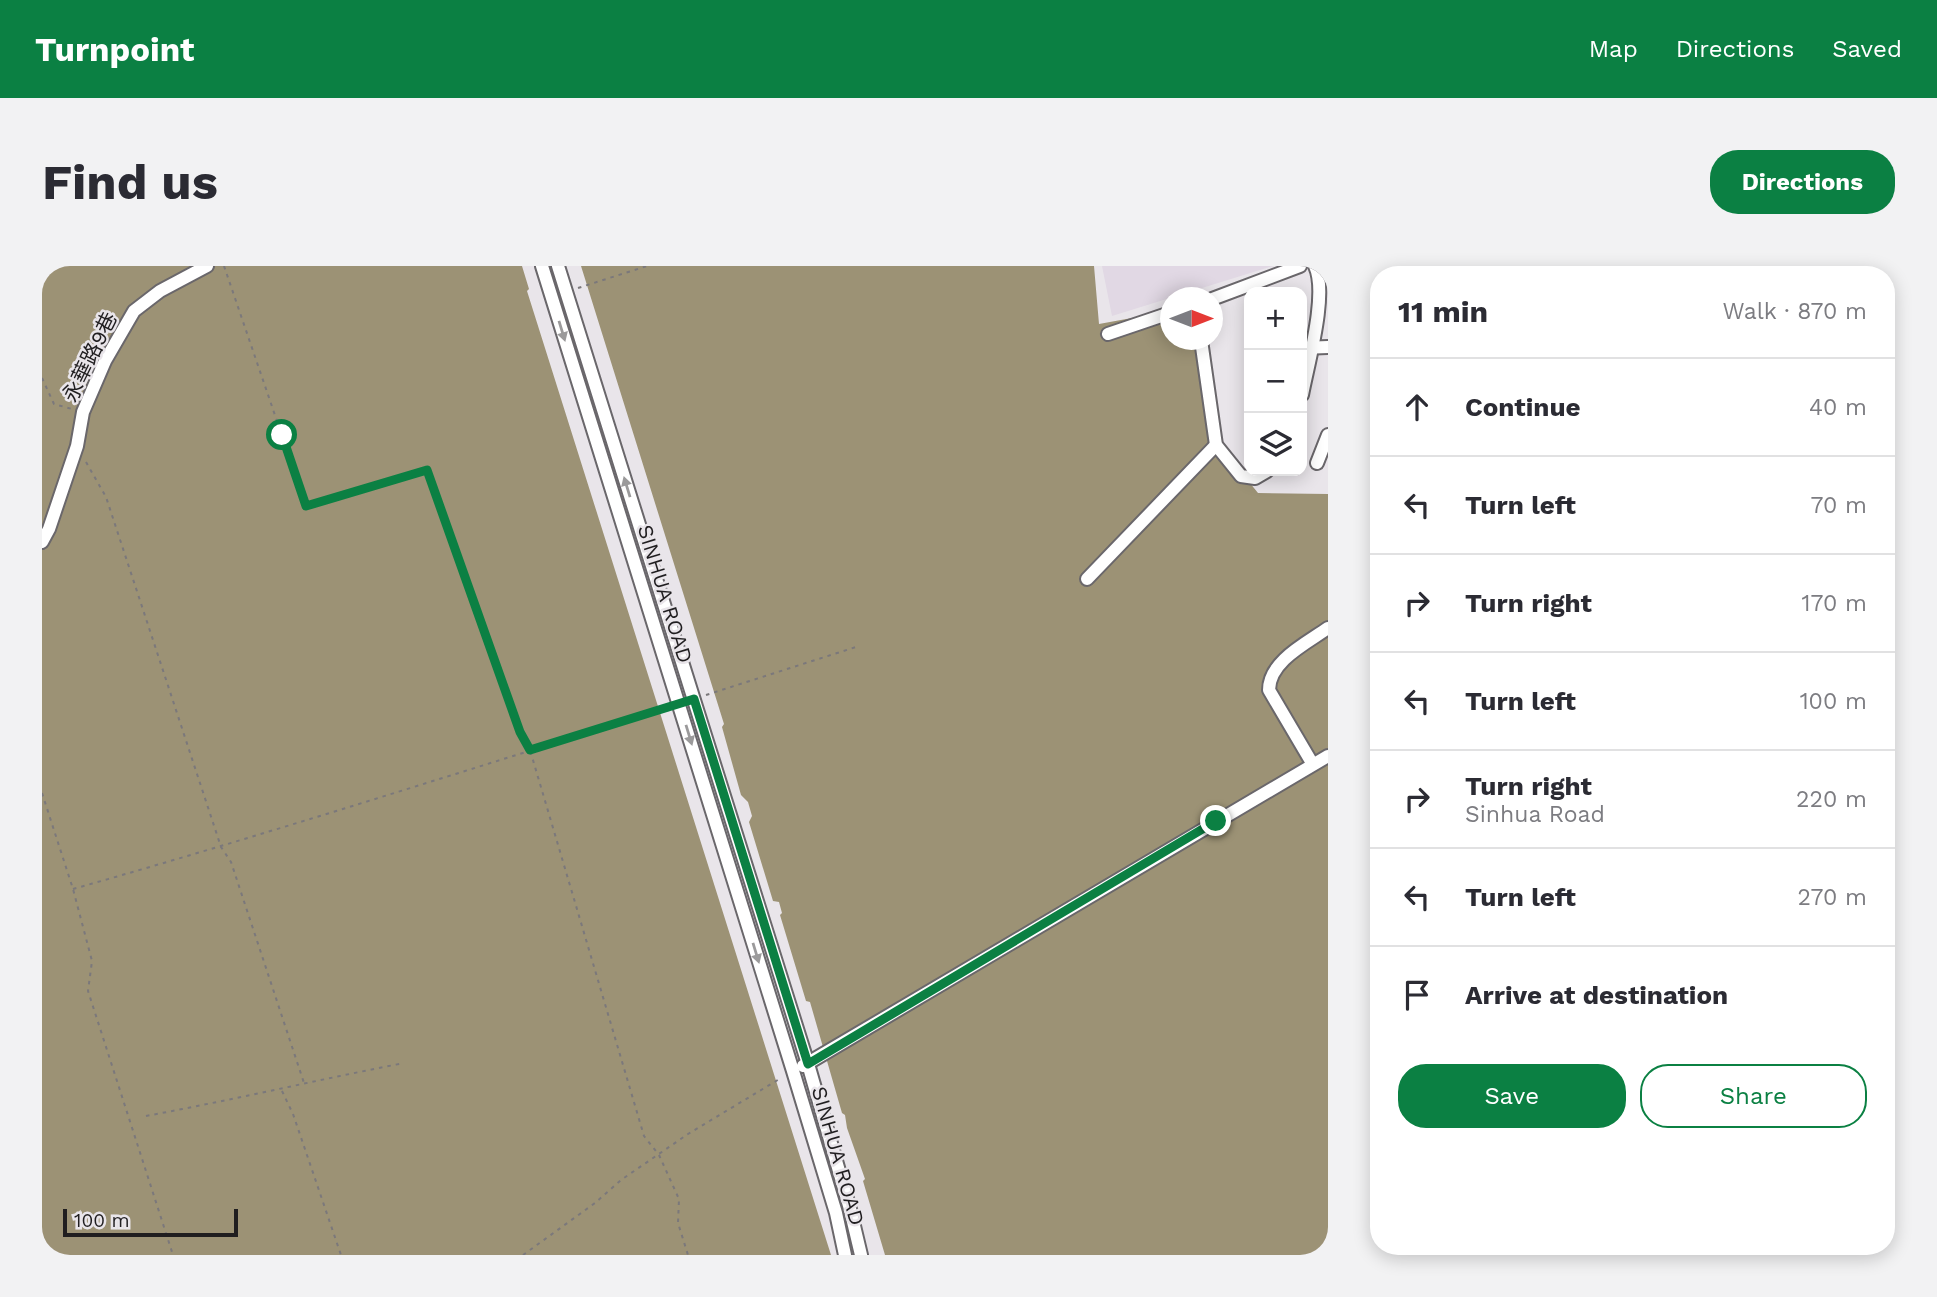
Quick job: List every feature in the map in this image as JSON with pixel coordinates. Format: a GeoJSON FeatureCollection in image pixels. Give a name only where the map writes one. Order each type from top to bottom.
{"type":"FeatureCollection","features":[{"type":"Feature","properties":{"kind":"street","name":"永華路9巷"},"geometry":{"type":"LineString","coordinates":[[42,542],[49,529],[77,446],[83,412],[105,361],[134,311],[160,291],[207,266]]}},
{"type":"Feature","properties":{"kind":"street","name":"SINHUA ROAD"},"geometry":{"type":"LineString","coordinates":[[542,266],[793,1071],[836,1213],[845,1255]]}},
{"type":"Feature","properties":{"kind":"street","name":"SINHUA ROAD"},"geometry":{"type":"LineString","coordinates":[[558,266],[808,1064],[850,1209],[860,1255]]}},
{"type":"Feature","properties":{"kind":"street"},"geometry":{"type":"LineString","coordinates":[[1223,295],[1300,266]]}},
{"type":"Feature","properties":{"kind":"street"},"geometry":{"type":"LineString","coordinates":[[1315,266],[1321,277],[1322,296],[1307,347],[1328,347]]}},
{"type":"Feature","properties":{"kind":"street"},"geometry":{"type":"LineString","coordinates":[[1108,334],[1160,317]]}},
{"type":"Feature","properties":{"kind":"street"},"geometry":{"type":"LineString","coordinates":[[1202,350],[1216,444],[1241,476],[1258,476]]}},
{"type":"Feature","properties":{"kind":"street"},"geometry":{"type":"LineString","coordinates":[[1317,463],[1328,435]]}},
{"type":"Feature","properties":{"kind":"street"},"geometry":{"type":"LineString","coordinates":[[1087,579],[1216,444]]}},
{"type":"Feature","properties":{"kind":"street"},"geometry":{"type":"LineString","coordinates":[[1312,764],[1269,690],[1269,681],[1273,672],[1288,657],[1328,628]]}},
{"type":"Feature","properties":{"kind":"street"},"geometry":{"type":"LineString","coordinates":[[793,1071],[1328,756]]}},
{"type":"Feature","properties":{"kind":"path"},"geometry":{"type":"LineString","coordinates":[[224,266],[306,506],[427,470],[520,732],[530,750],[644,1136],[659,1155],[679,1199],[678,1223],[688,1255]]}},
{"type":"Feature","properties":{"kind":"path"},"geometry":{"type":"LineString","coordinates":[[566,292],[647,266]]}},
{"type":"Feature","properties":{"kind":"path"},"geometry":{"type":"LineString","coordinates":[[42,378],[54,404],[83,412]]}},
{"type":"Feature","properties":{"kind":"path"},"geometry":{"type":"LineString","coordinates":[[77,446],[106,497],[221,847],[231,862],[304,1083]]}},
{"type":"Feature","properties":{"kind":"path"},"geometry":{"type":"LineString","coordinates":[[694,699],[859,646]]}},
{"type":"Feature","properties":{"kind":"path"},"geometry":{"type":"LineString","coordinates":[[72,889],[221,847],[679,705]]}},
{"type":"Feature","properties":{"kind":"path"},"geometry":{"type":"LineString","coordinates":[[42,793],[92,961],[88,991],[173,1255]]}},
{"type":"Feature","properties":{"kind":"path"},"geometry":{"type":"LineString","coordinates":[[146,1116],[404,1063]]}},
{"type":"Feature","properties":{"kind":"path"},"geometry":{"type":"LineString","coordinates":[[523,1255],[595,1203],[621,1180],[688,1134],[793,1071]]}},
{"type":"Feature","properties":{"kind":"path"},"geometry":{"type":"LineString","coordinates":[[282,1090],[293,1114],[341,1255]]}},
{"type":"Feature","properties":{"kind":"shaded area"},"geometry":{"type":"Polygon","coordinates":[[[42,266],[522,266],[529,289],[527,291],[831,1255],[42,1255],[42,266]]]}},
{"type":"Feature","properties":{"kind":"shaded area"},"geometry":{"type":"Polygon","coordinates":[[[581,266],[1094,266],[1099,324],[1160,313],[1160,350],[1200,350],[1215,440],[1258,493],[1328,494],[1328,1255],[885,1255],[863,1181],[865,1179],[780,915],[782,913],[779,902],[773,901],[749,822],[752,816],[748,802],[741,795],[722,727],[724,724],[581,266]]]}},
{"type":"Feature","properties":{"kind":"shaded area"},"geometry":{"type":"Polygon","coordinates":[[[1102,266],[1273,266],[1205,287],[1160,287],[1160,301],[1112,316],[1102,266]]]}},
{"type":"Feature","properties":{"kind":"route"},"geometry":{"type":"LineString","coordinates":[[282,435],[306,506],[427,470],[520,732],[530,750],[694,699],[808,1064],[1216,821]]}}]}
